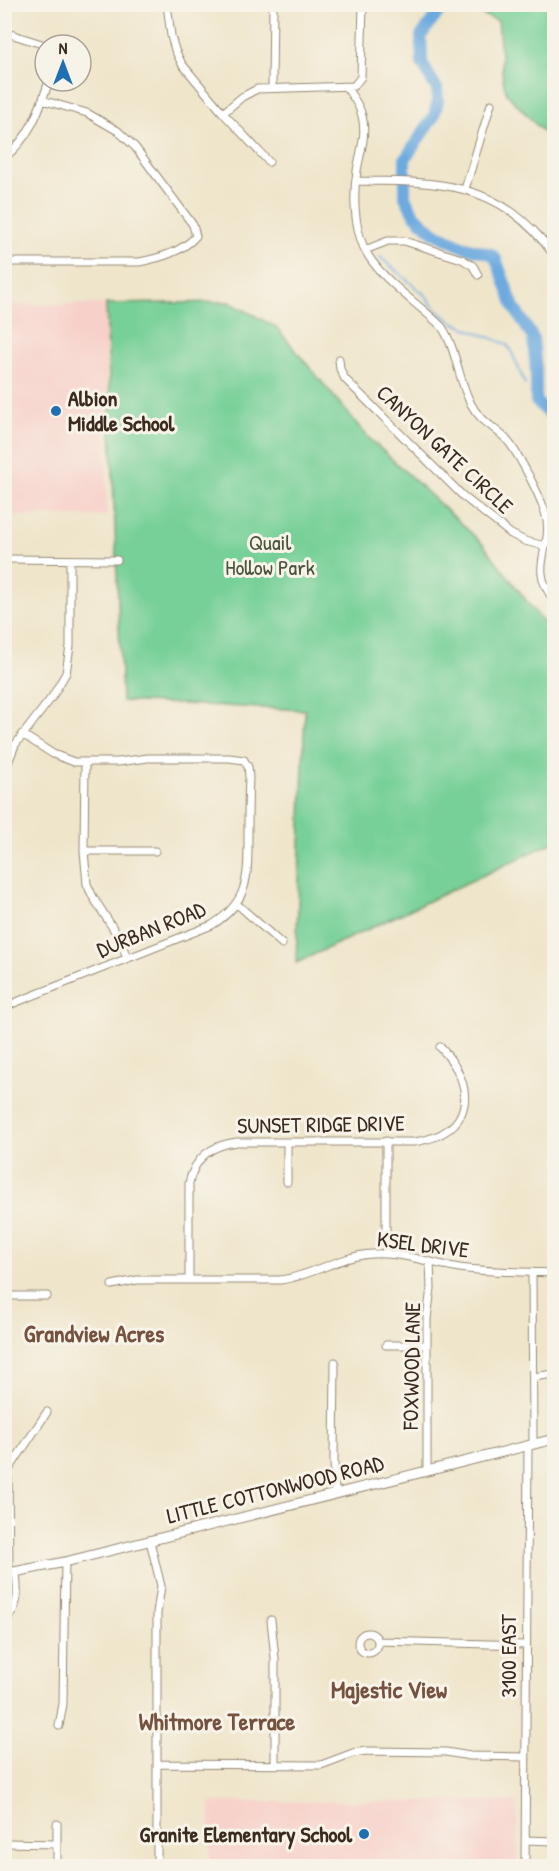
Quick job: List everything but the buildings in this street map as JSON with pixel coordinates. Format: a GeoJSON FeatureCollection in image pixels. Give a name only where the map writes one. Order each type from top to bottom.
{"type":"FeatureCollection","features":[{"type":"Feature","properties":{"kind":"main road","name":"LITTLE COTTONWOOD ROAD"},"geometry":{"type":"LineString","coordinates":[[10,1574],[555,1439]]}},
{"type":"Feature","properties":{"kind":"street"},"geometry":{"type":"LineString","coordinates":[[167,4],[171,36],[182,64],[269,162]]}},
{"type":"Feature","properties":{"kind":"street"},"geometry":{"type":"LineString","coordinates":[[272,87],[273,4]]}},
{"type":"Feature","properties":{"kind":"street"},"geometry":{"type":"LineString","coordinates":[[223,112],[249,92],[257,89],[354,86],[361,77],[363,4]]}},
{"type":"Feature","properties":{"kind":"street"},"geometry":{"type":"LineString","coordinates":[[4,32],[33,41]]}},
{"type":"Feature","properties":{"kind":"street"},"geometry":{"type":"LineString","coordinates":[[346,87],[362,114],[363,147],[356,181],[357,225],[365,250],[376,267],[432,317],[446,333],[471,406],[484,422],[506,439],[512,447],[543,507],[547,523],[542,561],[543,578],[546,588],[555,600]]}},
{"type":"Feature","properties":{"kind":"street"},"geometry":{"type":"LineString","coordinates":[[4,158],[26,136],[37,117],[45,93]]}},
{"type":"Feature","properties":{"kind":"street"},"geometry":{"type":"LineString","coordinates":[[4,262],[139,262],[164,256],[177,250],[196,236],[193,225],[127,138],[98,118],[42,100]]}},
{"type":"Feature","properties":{"kind":"street"},"geometry":{"type":"LineString","coordinates":[[465,189],[490,104]]}},
{"type":"Feature","properties":{"kind":"street"},"geometry":{"type":"LineString","coordinates":[[356,181],[417,182],[465,189],[485,196],[515,213],[542,238],[555,255]]}},
{"type":"Feature","properties":{"kind":"street"},"geometry":{"type":"LineString","coordinates":[[365,250],[388,241],[404,241],[462,259],[473,266],[478,275]]}},
{"type":"Feature","properties":{"kind":"street","name":"CANYON GATE CIRCLE"},"geometry":{"type":"LineString","coordinates":[[339,359],[345,379],[452,486],[511,534],[544,546]]}},
{"type":"Feature","properties":{"kind":"street"},"geometry":{"type":"LineString","coordinates":[[4,560],[117,560]]}},
{"type":"Feature","properties":{"kind":"street"},"geometry":{"type":"LineString","coordinates":[[4,773],[22,734],[52,697],[66,673],[70,646],[70,560]]}},
{"type":"Feature","properties":{"kind":"street"},"geometry":{"type":"LineString","coordinates":[[22,734],[63,759],[85,763],[84,851],[87,884],[118,936],[127,957]]}},
{"type":"Feature","properties":{"kind":"street","name":"DURBAN ROAD"},"geometry":{"type":"LineString","coordinates":[[4,1007],[212,925],[237,904],[245,887],[248,868],[249,777],[248,767],[244,760],[148,758],[85,763]]}},
{"type":"Feature","properties":{"kind":"street"},"geometry":{"type":"LineString","coordinates":[[84,851],[155,851]]}},
{"type":"Feature","properties":{"kind":"street"},"geometry":{"type":"LineString","coordinates":[[237,904],[282,944]]}},
{"type":"Feature","properties":{"kind":"street","name":"SUNSET RIDGE DRIVE"},"geometry":{"type":"LineString","coordinates":[[189,1280],[189,1183],[195,1165],[212,1148],[224,1143],[426,1140],[448,1131],[456,1124],[461,1114],[464,1094],[458,1070],[452,1059],[440,1047]]}},
{"type":"Feature","properties":{"kind":"street"},"geometry":{"type":"LineString","coordinates":[[386,1141],[386,1254]]}},
{"type":"Feature","properties":{"kind":"street"},"geometry":{"type":"LineString","coordinates":[[287,1142],[287,1182]]}},
{"type":"Feature","properties":{"kind":"street","name":"KSEL DRIVE"},"geometry":{"type":"LineString","coordinates":[[112,1286],[128,1281],[289,1279],[314,1273],[341,1260],[360,1255],[386,1254],[467,1268],[555,1273]]}},
{"type":"Feature","properties":{"kind":"street","name":"FOXWOOD LANE"},"geometry":{"type":"LineString","coordinates":[[427,1471],[427,1311],[431,1288],[430,1262]]}},
{"type":"Feature","properties":{"kind":"street","name":"3100 EAST"},"geometry":{"type":"LineString","coordinates":[[525,1866],[526,1645],[532,1377],[531,1272]]}},
{"type":"Feature","properties":{"kind":"street"},"geometry":{"type":"LineString","coordinates":[[4,1296],[47,1296]]}},
{"type":"Feature","properties":{"kind":"street"},"geometry":{"type":"LineString","coordinates":[[386,1345],[427,1345]]}},
{"type":"Feature","properties":{"kind":"street"},"geometry":{"type":"LineString","coordinates":[[335,1362],[335,1494]]}},
{"type":"Feature","properties":{"kind":"street"},"geometry":{"type":"LineString","coordinates":[[532,1377],[555,1374]]}},
{"type":"Feature","properties":{"kind":"street"},"geometry":{"type":"LineString","coordinates":[[4,1622],[14,1610],[17,1602],[10,1574],[8,1471],[47,1412]]}},
{"type":"Feature","properties":{"kind":"street"},"geometry":{"type":"LineString","coordinates":[[150,1541],[161,1586],[157,1612],[157,1866]]}},
{"type":"Feature","properties":{"kind":"street"},"geometry":{"type":"LineString","coordinates":[[59,1726],[63,1704],[65,1562]]}},
{"type":"Feature","properties":{"kind":"street"},"geometry":{"type":"LineString","coordinates":[[271,1620],[275,1658],[275,1764]]}},
{"type":"Feature","properties":{"kind":"street"},"geometry":{"type":"LineString","coordinates":[[378,1641],[526,1645]]}},
{"type":"Feature","properties":{"kind":"street"},"geometry":{"type":"LineString","coordinates":[[157,1764],[327,1764],[353,1753],[366,1751],[446,1752],[470,1756],[525,1757]]}},
{"type":"Feature","properties":{"kind":"street"},"geometry":{"type":"LineString","coordinates":[[57,1824],[57,1866]]}},
{"type":"Feature","properties":{"kind":"street"},"geometry":{"type":"LineString","coordinates":[[525,1840],[555,1840]]}},
{"type":"Feature","properties":{"kind":"street"},"geometry":{"type":"LineString","coordinates":[[4,1844],[56,1844]]}},
{"type":"Feature","properties":{"kind":"shaded area","name":"Albion Middle School"},"geometry":{"type":"Polygon","coordinates":[[[106,304],[107,516],[5,516],[5,305],[106,304]]]}},
{"type":"Feature","properties":{"kind":"shaded area","name":"Granite Elementary School"},"geometry":{"type":"Polygon","coordinates":[[[517,1801],[518,1866],[210,1866],[210,1802],[517,1801]]]}},
{"type":"Feature","properties":{"kind":"green space"},"geometry":{"type":"Polygon","coordinates":[[[483,5],[554,5],[554,153],[545,134],[507,94],[503,80],[498,21],[483,15],[483,5]]]}},
{"type":"Feature","properties":{"kind":"green space","name":"Quail Hollow Park"},"geometry":{"type":"Polygon","coordinates":[[[229,302],[276,327],[367,436],[483,544],[546,626],[554,630],[554,842],[296,963],[305,710],[122,701],[106,304],[229,302]]]}},
{"type":"Feature","properties":{"kind":"waterway"},"geometry":{"type":"LineString","coordinates":[[445,4],[421,36],[422,63],[437,89],[438,100],[434,116],[405,159],[405,197],[414,214],[434,233],[462,246],[491,254],[496,259],[514,307],[533,338],[536,401],[547,412],[554,414]]}},
{"type":"Feature","properties":{"kind":"waterway"},"geometry":{"type":"LineString","coordinates":[[380,257],[426,296],[433,306],[451,321],[506,344],[511,350],[525,384]]}},
{"type":"Feature","properties":{"kind":"place","name":"Albion Middle School"},"geometry":{"type":"Point","coordinates":[56,411]}},
{"type":"Feature","properties":{"kind":"place","name":"Granite Elementary School"},"geometry":{"type":"Point","coordinates":[364,1834]}},
{"type":"Feature","properties":{"kind":"district","name":"Grandview Acres"},"geometry":{"type":"Point","coordinates":[94,1334]}},
{"type":"Feature","properties":{"kind":"district","name":"Majestic View"},"geometry":{"type":"Point","coordinates":[389,1690]}},
{"type":"Feature","properties":{"kind":"district","name":"Whitmore Terrace"},"geometry":{"type":"Point","coordinates":[217,1722]}}]}
